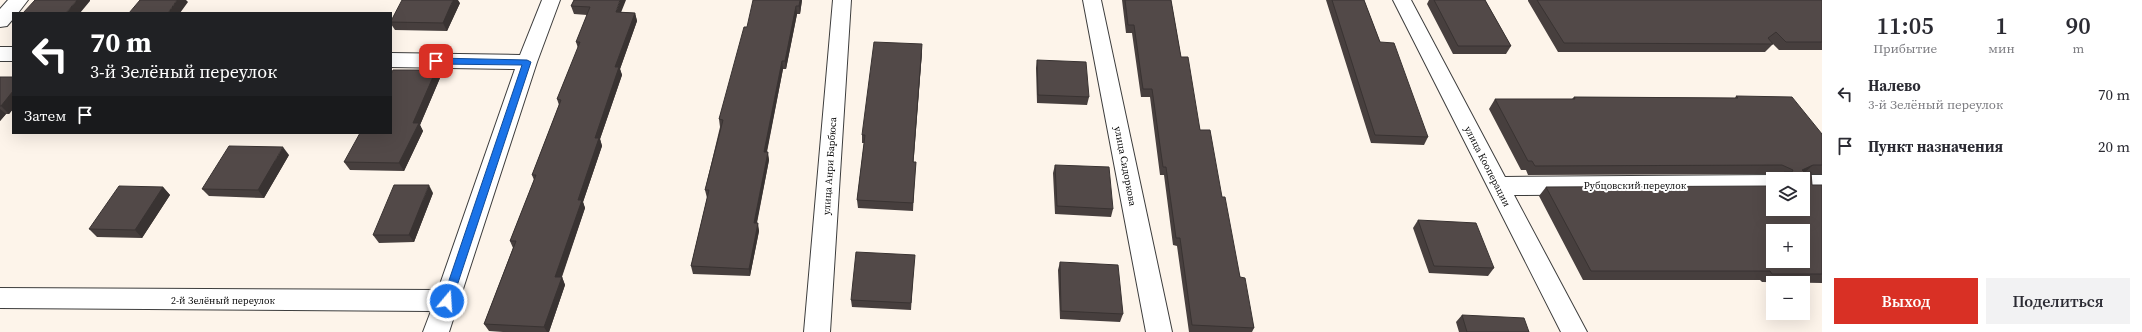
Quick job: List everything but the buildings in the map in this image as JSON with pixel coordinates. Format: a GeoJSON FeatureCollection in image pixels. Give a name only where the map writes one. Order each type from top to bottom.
{"type":"FeatureCollection","features":[{"type":"Feature","properties":{"kind":"street"},"geometry":{"type":"LineString","coordinates":[[0,21],[19,0]]}},
{"type":"Feature","properties":{"kind":"street"},"geometry":{"type":"LineString","coordinates":[[436,332],[527,62],[550,0]]}},
{"type":"Feature","properties":{"kind":"street","name":"улица Анри Барбюса"},"geometry":{"type":"LineString","coordinates":[[817,332],[842,0]]}},
{"type":"Feature","properties":{"kind":"street","name":"улица Сидоркова"},"geometry":{"type":"LineString","coordinates":[[1092,0],[1159,332]]}},
{"type":"Feature","properties":{"kind":"street","name":"улица Кооперации"},"geometry":{"type":"LineString","coordinates":[[1402,0],[1574,332]]}},
{"type":"Feature","properties":{"kind":"street"},"geometry":{"type":"LineString","coordinates":[[0,54],[12,54]]}},
{"type":"Feature","properties":{"kind":"street"},"geometry":{"type":"LineString","coordinates":[[392,60],[527,62]]}},
{"type":"Feature","properties":{"kind":"street","name":"Рубцовский переулок"},"geometry":{"type":"LineString","coordinates":[[1498,186],[1766,184]]}},
{"type":"Feature","properties":{"kind":"street"},"geometry":{"type":"LineString","coordinates":[[1810,184],[1822,184]]}},
{"type":"Feature","properties":{"kind":"street","name":"2-й Зелёный переулок"},"geometry":{"type":"LineString","coordinates":[[0,298],[447,301]]}},
{"type":"Feature","properties":{"kind":"route"},"geometry":{"type":"LineString","coordinates":[[436,61],[527,62],[447,301]]}}]}
